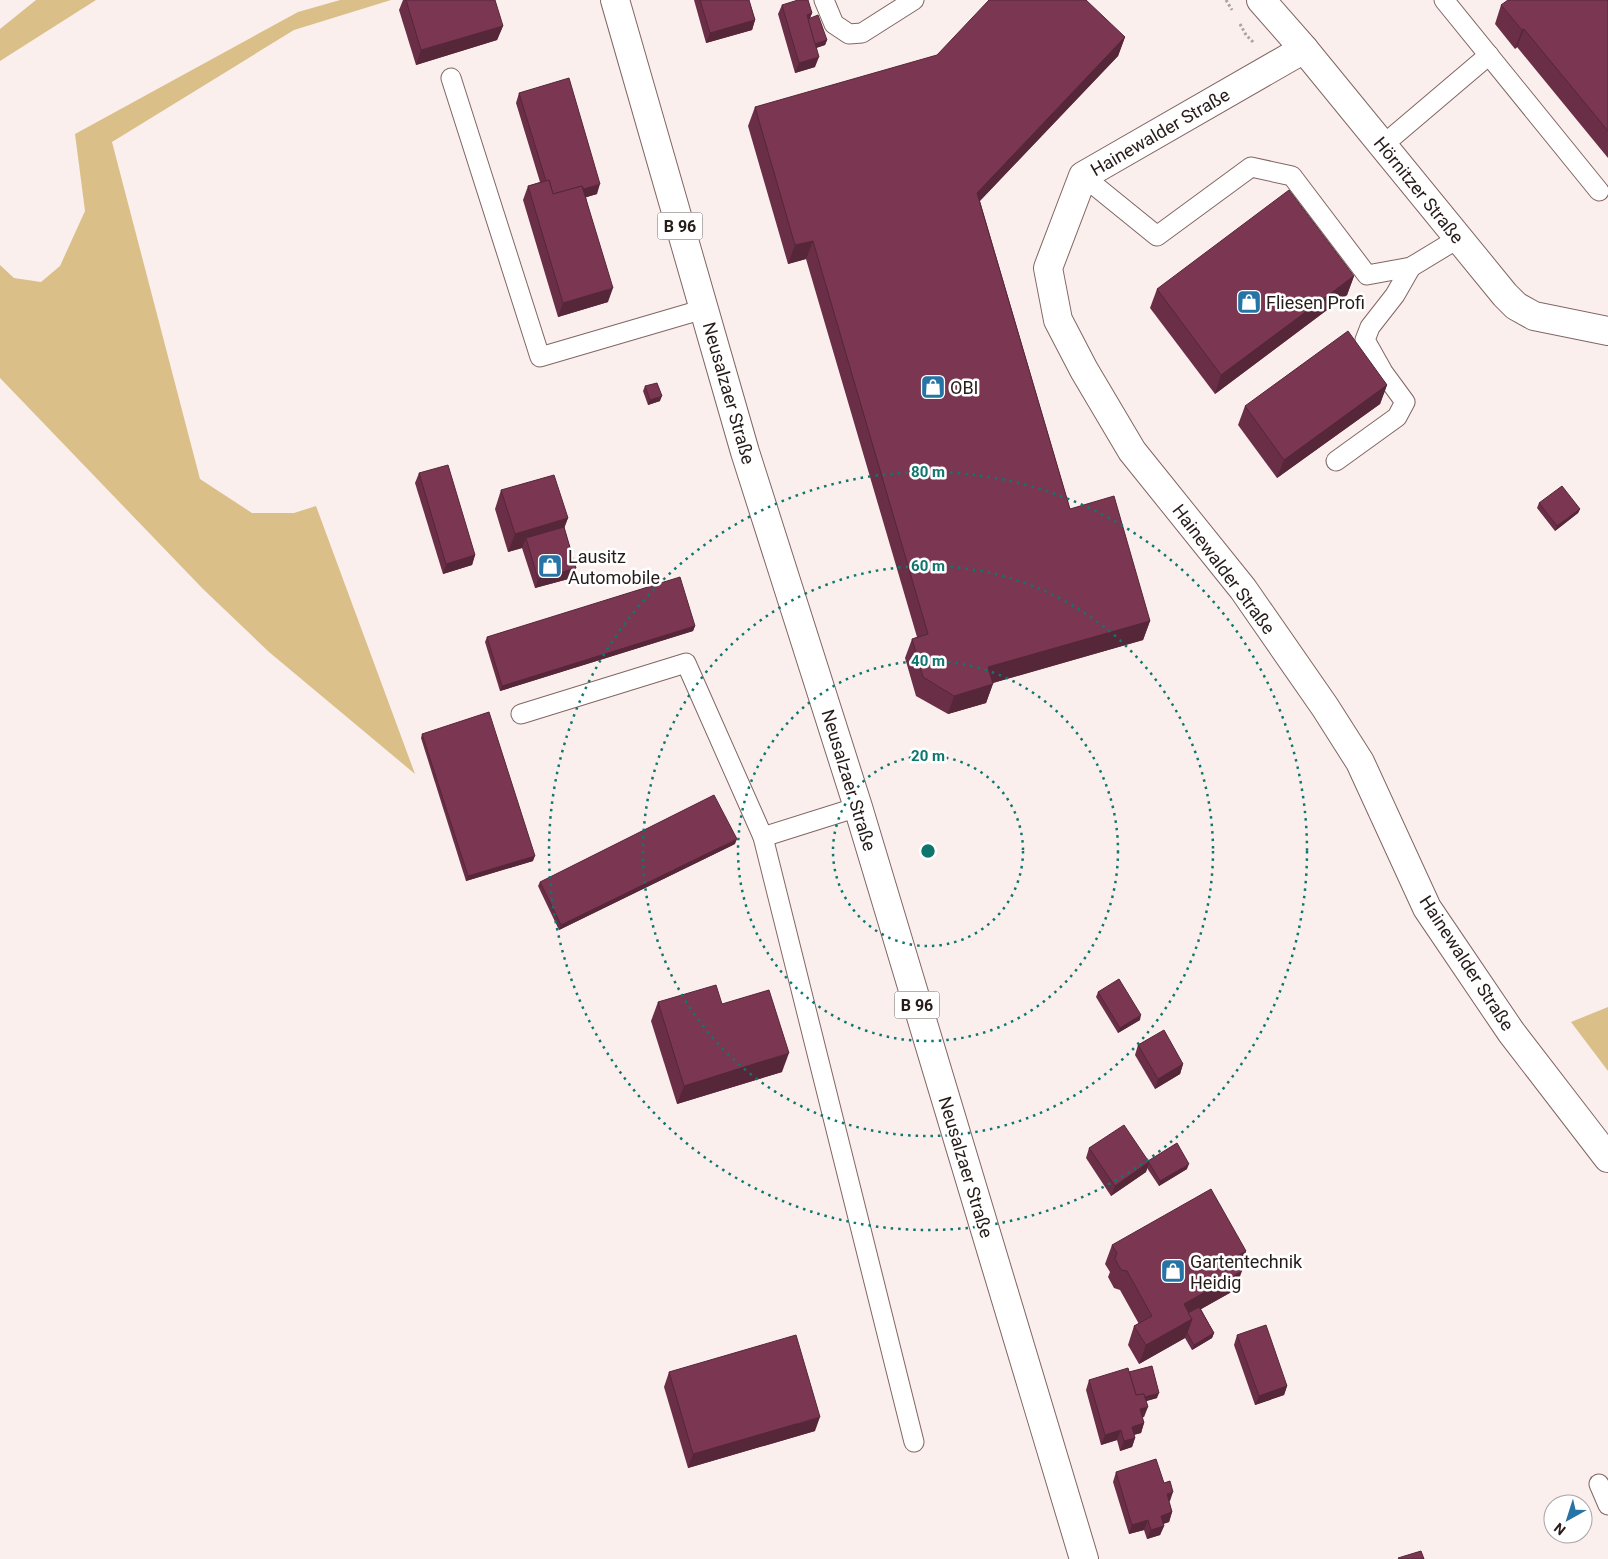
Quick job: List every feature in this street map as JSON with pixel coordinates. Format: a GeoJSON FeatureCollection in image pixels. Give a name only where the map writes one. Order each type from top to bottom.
{"type":"FeatureCollection","features":[{"type":"Feature","properties":{"kind":"street","name":"Neusalzaer Straße"},"geometry":{"type":"LineString","coordinates":[[615,0],[745,452],[858,807],[1084,1559]]}},
{"type":"Feature","properties":{"kind":"street","name":"Hörnitzer Straße"},"geometry":{"type":"LineString","coordinates":[[1261,0],[1304,49],[1516,306],[1534,316],[1608,331]]}},
{"type":"Feature","properties":{"kind":"street","name":"Hainewalder Straße"},"geometry":{"type":"LineString","coordinates":[[1304,49],[1083,176],[1048,268],[1058,320],[1084,370],[1132,451],[1243,589],[1325,707],[1360,762],[1427,908],[1511,1032],[1608,1158]]}},
{"type":"Feature","properties":{"kind":"lane"},"geometry":{"type":"LineString","coordinates":[[824,0],[834,24],[849,34],[862,33],[914,0]]}},
{"type":"Feature","properties":{"kind":"lane"},"geometry":{"type":"LineString","coordinates":[[1444,0],[1599,191]]}},
{"type":"Feature","properties":{"kind":"lane"},"geometry":{"type":"LineString","coordinates":[[1383,145],[1489,55]]}},
{"type":"Feature","properties":{"kind":"lane"},"geometry":{"type":"LineString","coordinates":[[450,78],[540,357],[704,309]]}},
{"type":"Feature","properties":{"kind":"lane"},"geometry":{"type":"LineString","coordinates":[[1083,176],[1157,236],[1251,167],[1292,176],[1367,275],[1411,267],[1459,238]]}},
{"type":"Feature","properties":{"kind":"lane"},"geometry":{"type":"LineString","coordinates":[[1336,461],[1397,417],[1405,402],[1383,372],[1365,340],[1370,327],[1396,295],[1411,267]]}},
{"type":"Feature","properties":{"kind":"lane"},"geometry":{"type":"LineString","coordinates":[[521,714],[686,663],[763,837],[914,1442]]}},
{"type":"Feature","properties":{"kind":"lane"},"geometry":{"type":"LineString","coordinates":[[763,837],[858,807]]}},
{"type":"Feature","properties":{"kind":"lane"},"geometry":{"type":"LineString","coordinates":[[1599,1484],[1608,1505]]}},
{"type":"Feature","properties":{"kind":"shaded area"},"geometry":{"type":"Polygon","coordinates":[[[36,0],[96,0],[0,61],[0,29],[36,0]]]}},
{"type":"Feature","properties":{"kind":"shaded area"},"geometry":{"type":"Polygon","coordinates":[[[340,0],[391,0],[294,30],[112,142],[200,479],[252,513],[294,513],[316,506],[415,774],[269,652],[203,589],[0,378],[0,265],[14,278],[41,282],[60,266],[85,211],[75,134],[298,12],[340,0]]]}},
{"type":"Feature","properties":{"kind":"shaded area"},"geometry":{"type":"Polygon","coordinates":[[[1608,1007],[1608,1071],[1571,1022],[1608,1007]]]}},
{"type":"Feature","properties":{"kind":"building"},"geometry":{"type":"Polygon","coordinates":[[[406,0],[495,0],[503,26],[421,50],[406,0]]]}},
{"type":"Feature","properties":{"kind":"building"},"geometry":{"type":"Polygon","coordinates":[[[700,0],[749,0],[755,20],[710,33],[700,0]]]}},
{"type":"Feature","properties":{"kind":"building"},"geometry":{"type":"Polygon","coordinates":[[[798,0],[808,0],[812,13],[807,15],[819,57],[799,63],[782,5],[798,0]]]}},
{"type":"Feature","properties":{"kind":"building"},"geometry":{"type":"Polygon","coordinates":[[[989,0],[1086,0],[1125,37],[977,193],[1070,509],[1114,496],[1150,621],[988,667],[993,684],[954,696],[923,677],[912,639],[928,634],[813,241],[795,245],[755,107],[937,55],[989,0]]]}},
{"type":"Feature","properties":{"kind":"building"},"geometry":{"type":"Polygon","coordinates":[[[1508,0],[1608,0],[1608,131],[1524,29],[1522,30],[1501,5],[1508,0]]]}},
{"type":"Feature","properties":{"kind":"building"},"geometry":{"type":"Polygon","coordinates":[[[818,15],[827,40],[815,44],[808,19],[818,15]]]}},
{"type":"Feature","properties":{"kind":"building"},"geometry":{"type":"Polygon","coordinates":[[[569,78],[600,184],[584,189],[582,186],[553,194],[549,180],[546,181],[519,93],[569,78]]]}},
{"type":"Feature","properties":{"kind":"building"},"geometry":{"type":"Polygon","coordinates":[[[549,180],[553,194],[582,186],[613,288],[563,303],[528,186],[549,180]]]}},
{"type":"Feature","properties":{"kind":"building","name":"Fliesen Profi"},"geometry":{"type":"Polygon","coordinates":[[[1289,190],[1354,276],[1221,375],[1157,289],[1289,190]]]}},
{"type":"Feature","properties":{"kind":"building"},"geometry":{"type":"Polygon","coordinates":[[[1348,331],[1387,385],[1284,460],[1245,406],[1348,331]]]}},
{"type":"Feature","properties":{"kind":"building"},"geometry":{"type":"Polygon","coordinates":[[[657,383],[662,396],[650,400],[645,386],[657,383]]]}},
{"type":"Feature","properties":{"kind":"building"},"geometry":{"type":"Polygon","coordinates":[[[448,465],[475,555],[446,564],[419,473],[448,465]]]}},
{"type":"Feature","properties":{"kind":"building"},"geometry":{"type":"Polygon","coordinates":[[[554,475],[568,518],[515,534],[501,490],[554,475]]]}},
{"type":"Feature","properties":{"kind":"building"},"geometry":{"type":"Polygon","coordinates":[[[1562,486],[1580,509],[1557,526],[1539,503],[1562,486]]]}},
{"type":"Feature","properties":{"kind":"building"},"geometry":{"type":"Polygon","coordinates":[[[564,527],[576,568],[538,579],[526,538],[564,527]]]}},
{"type":"Feature","properties":{"kind":"building"},"geometry":{"type":"Polygon","coordinates":[[[680,577],[695,626],[502,686],[487,637],[680,577]]]}},
{"type":"Feature","properties":{"kind":"building"},"geometry":{"type":"Polygon","coordinates":[[[489,712],[535,856],[468,876],[422,734],[489,712]]]}},
{"type":"Feature","properties":{"kind":"building"},"geometry":{"type":"Polygon","coordinates":[[[714,795],[737,839],[561,925],[540,882],[714,795]]]}},
{"type":"Feature","properties":{"kind":"building"},"geometry":{"type":"Polygon","coordinates":[[[1119,979],[1141,1015],[1120,1028],[1098,992],[1119,979]]]}},
{"type":"Feature","properties":{"kind":"building"},"geometry":{"type":"Polygon","coordinates":[[[716,985],[722,1004],[769,990],[789,1053],[684,1086],[658,1002],[716,985]]]}},
{"type":"Feature","properties":{"kind":"building"},"geometry":{"type":"Polygon","coordinates":[[[1164,1030],[1183,1064],[1158,1079],[1138,1045],[1164,1030]]]}},
{"type":"Feature","properties":{"kind":"building"},"geometry":{"type":"Polygon","coordinates":[[[1124,1125],[1149,1162],[1115,1186],[1089,1148],[1124,1125]]]}},
{"type":"Feature","properties":{"kind":"building"},"geometry":{"type":"Polygon","coordinates":[[[1177,1143],[1189,1164],[1160,1181],[1148,1161],[1177,1143]]]}},
{"type":"Feature","properties":{"kind":"building","name":"Gartentechnik Heidig"},"geometry":{"type":"Polygon","coordinates":[[[1211,1189],[1246,1251],[1234,1258],[1242,1271],[1184,1304],[1192,1319],[1146,1345],[1134,1326],[1152,1316],[1127,1271],[1121,1270],[1115,1259],[1117,1253],[1112,1245],[1211,1189]]]}},
{"type":"Feature","properties":{"kind":"building"},"geometry":{"type":"Polygon","coordinates":[[[1199,1307],[1214,1333],[1194,1345],[1187,1333],[1192,1319],[1188,1313],[1199,1307]]]}},
{"type":"Feature","properties":{"kind":"building"},"geometry":{"type":"Polygon","coordinates":[[[1266,1325],[1287,1386],[1259,1396],[1237,1335],[1266,1325]]]}},
{"type":"Feature","properties":{"kind":"building"},"geometry":{"type":"Polygon","coordinates":[[[796,1335],[820,1417],[693,1454],[669,1372],[796,1335]]]}},
{"type":"Feature","properties":{"kind":"building"},"geometry":{"type":"Polygon","coordinates":[[[1152,1366],[1159,1393],[1145,1397],[1144,1394],[1136,1395],[1129,1372],[1152,1366]]]}},
{"type":"Feature","properties":{"kind":"building"},"geometry":{"type":"Polygon","coordinates":[[[1128,1368],[1136,1395],[1144,1394],[1148,1407],[1140,1409],[1144,1423],[1132,1427],[1135,1438],[1124,1441],[1121,1430],[1105,1435],[1089,1380],[1128,1368]]]}},
{"type":"Feature","properties":{"kind":"building"},"geometry":{"type":"Polygon","coordinates":[[[1156,1459],[1164,1483],[1170,1481],[1173,1492],[1167,1494],[1172,1512],[1161,1516],[1164,1526],[1151,1530],[1148,1520],[1132,1525],[1116,1472],[1156,1459]]]}},
{"type":"Feature","properties":{"kind":"building"},"geometry":{"type":"Polygon","coordinates":[[[1421,1551],[1424,1559],[1398,1558],[1421,1551]]]}},
{"type":"Feature","properties":{"kind":"place","name":"Fliesen Profi"},"geometry":{"type":"Point","coordinates":[1249,302]}},
{"type":"Feature","properties":{"kind":"place","name":"OBI"},"geometry":{"type":"Point","coordinates":[933,387]}},
{"type":"Feature","properties":{"kind":"place","name":"Lausitz Automobile"},"geometry":{"type":"Point","coordinates":[550,566]}},
{"type":"Feature","properties":{"kind":"place","name":"Gartentechnik Heidig"},"geometry":{"type":"Point","coordinates":[1173,1271]}}]}
